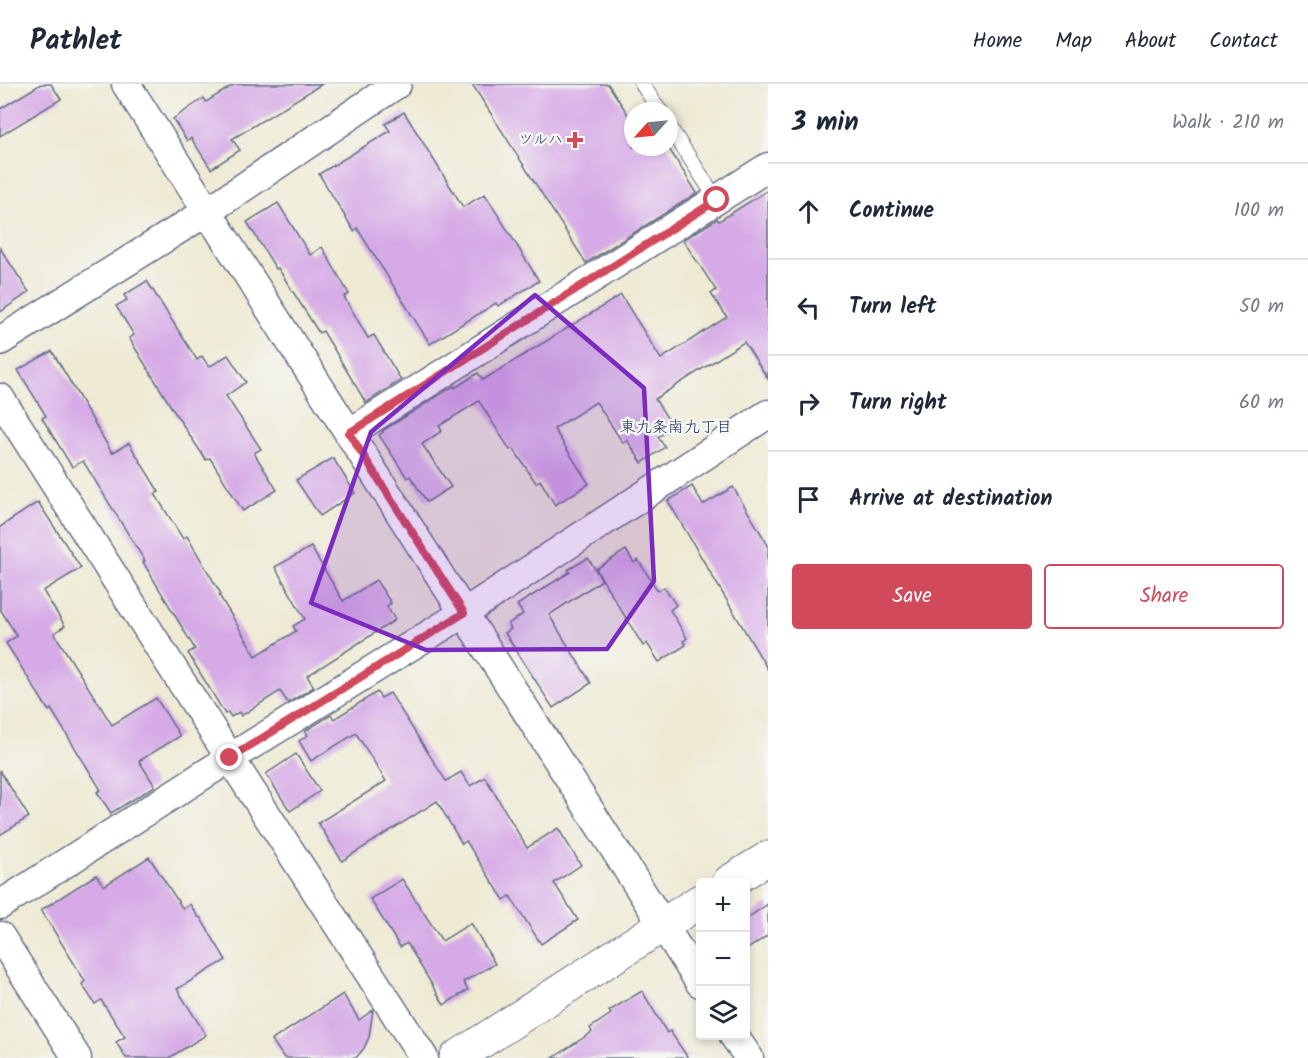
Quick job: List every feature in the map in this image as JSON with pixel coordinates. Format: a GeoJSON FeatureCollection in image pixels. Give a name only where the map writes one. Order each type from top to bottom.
{"type":"FeatureCollection","features":[{"type":"Feature","properties":{"kind":"street"},"geometry":{"type":"LineString","coordinates":[[126,84],[696,977]]}},
{"type":"Feature","properties":{"kind":"street"},"geometry":{"type":"LineString","coordinates":[[0,341],[208,211],[397,84]]}},
{"type":"Feature","properties":{"kind":"street"},"geometry":{"type":"LineString","coordinates":[[349,433],[768,167]]}},
{"type":"Feature","properties":{"kind":"street"},"geometry":{"type":"LineString","coordinates":[[0,398],[424,1058]]}},
{"type":"Feature","properties":{"kind":"street"},"geometry":{"type":"LineString","coordinates":[[0,905],[230,758],[464,613],[768,414]]}},
{"type":"Feature","properties":{"kind":"street"},"geometry":{"type":"LineString","coordinates":[[736,878],[768,858]]}},
{"type":"Feature","properties":{"kind":"street"},"geometry":{"type":"LineString","coordinates":[[456,1058],[696,903]]}},
{"type":"Feature","properties":{"kind":"street"},"geometry":{"type":"LineString","coordinates":[[3,948],[77,1058]]}},
{"type":"Feature","properties":{"kind":"street"},"geometry":{"type":"LineString","coordinates":[[737,1040],[749,1058]]}},
{"type":"Feature","properties":{"kind":"lane"},"geometry":{"type":"LineString","coordinates":[[642,84],[654,102]]}},
{"type":"Feature","properties":{"kind":"lane"},"geometry":{"type":"LineString","coordinates":[[678,140],[717,200]]}},
{"type":"Feature","properties":{"kind":"highlighted area"},"geometry":{"type":"Polygon","coordinates":[[[535,295],[644,388],[654,581],[607,649],[426,650],[311,603],[371,432],[535,295]]]}},
{"type":"Feature","properties":{"kind":"building"},"geometry":{"type":"Polygon","coordinates":[[[41,84],[51,84],[61,99],[0,136],[0,109],[41,84]]]}},
{"type":"Feature","properties":{"kind":"building"},"geometry":{"type":"Polygon","coordinates":[[[235,84],[322,84],[232,139],[240,150],[211,169],[191,138],[187,141],[173,119],[204,98],[206,102],[235,84]]]}},
{"type":"Feature","properties":{"kind":"building"},"geometry":{"type":"Polygon","coordinates":[[[472,84],[608,84],[624,108],[624,156],[674,156],[697,193],[586,263],[472,84]]]}},
{"type":"Feature","properties":{"kind":"building"},"geometry":{"type":"Polygon","coordinates":[[[404,112],[463,207],[485,194],[539,281],[498,306],[496,303],[430,344],[357,228],[354,231],[319,174],[390,131],[385,124],[404,112]]]}},
{"type":"Feature","properties":{"kind":"building"},"geometry":{"type":"Polygon","coordinates":[[[768,190],[768,379],[744,342],[655,399],[673,427],[658,437],[665,447],[642,463],[627,440],[623,443],[596,402],[554,429],[589,484],[555,505],[540,480],[536,483],[513,448],[510,450],[479,401],[439,426],[442,431],[422,444],[451,487],[427,502],[410,476],[407,478],[379,435],[382,431],[478,373],[483,380],[621,295],[661,359],[727,317],[711,294],[716,290],[683,240],[717,219],[719,221],[768,190]]]}},
{"type":"Feature","properties":{"kind":"building"},"geometry":{"type":"Polygon","coordinates":[[[278,203],[310,255],[322,247],[349,294],[344,297],[368,338],[374,335],[401,380],[366,403],[323,331],[319,333],[247,222],[278,203]]]}},
{"type":"Feature","properties":{"kind":"building"},"geometry":{"type":"Polygon","coordinates":[[[0,248],[29,292],[0,312],[0,248]]]}},
{"type":"Feature","properties":{"kind":"building"},"geometry":{"type":"Polygon","coordinates":[[[147,281],[197,360],[202,356],[209,367],[228,355],[246,382],[226,396],[261,449],[254,453],[277,490],[243,511],[210,458],[206,460],[175,413],[129,338],[134,335],[116,306],[127,300],[124,295],[147,281]]]}},
{"type":"Feature","properties":{"kind":"building"},"geometry":{"type":"Polygon","coordinates":[[[52,351],[112,453],[129,443],[159,492],[155,494],[183,539],[187,536],[256,656],[296,631],[293,626],[305,619],[275,567],[311,547],[343,601],[376,580],[391,603],[387,606],[395,620],[307,676],[314,687],[288,703],[280,691],[241,716],[239,712],[231,717],[228,712],[225,714],[188,653],[195,649],[143,562],[145,561],[83,461],[72,467],[42,418],[46,416],[18,370],[52,351]]]}},
{"type":"Feature","properties":{"kind":"building"},"geometry":{"type":"Polygon","coordinates":[[[333,458],[355,493],[320,516],[296,480],[333,458]]]}},
{"type":"Feature","properties":{"kind":"building"},"geometry":{"type":"Polygon","coordinates":[[[692,486],[703,505],[733,487],[768,545],[768,670],[668,501],[692,486]]]}},
{"type":"Feature","properties":{"kind":"building"},"geometry":{"type":"Polygon","coordinates":[[[38,502],[81,568],[43,591],[65,626],[54,633],[112,725],[156,698],[180,736],[139,761],[155,786],[111,813],[97,792],[101,790],[51,709],[49,711],[6,643],[17,636],[0,609],[0,527],[38,502]]]}},
{"type":"Feature","properties":{"kind":"building"},"geometry":{"type":"Polygon","coordinates":[[[626,550],[634,563],[638,560],[658,591],[664,587],[676,605],[670,610],[687,638],[683,641],[686,645],[659,662],[647,643],[643,646],[596,569],[626,550]]]}},
{"type":"Feature","properties":{"kind":"building"},"geometry":{"type":"Polygon","coordinates":[[[588,558],[602,580],[549,615],[591,683],[553,708],[505,633],[511,629],[508,624],[523,614],[517,605],[588,558]]]}},
{"type":"Feature","properties":{"kind":"building"},"geometry":{"type":"Polygon","coordinates":[[[377,692],[381,698],[390,693],[446,781],[461,772],[470,786],[485,777],[527,848],[558,828],[581,865],[554,883],[578,920],[541,944],[510,896],[504,900],[466,841],[462,844],[437,801],[342,861],[318,823],[386,781],[356,733],[311,761],[299,741],[308,735],[305,731],[331,715],[334,719],[377,692]]]}},
{"type":"Feature","properties":{"kind":"building"},"geometry":{"type":"Polygon","coordinates":[[[296,754],[320,791],[290,811],[266,774],[296,754]]]}},
{"type":"Feature","properties":{"kind":"building"},"geometry":{"type":"Polygon","coordinates":[[[0,771],[29,817],[0,835],[0,771]]]}},
{"type":"Feature","properties":{"kind":"building"},"geometry":{"type":"Polygon","coordinates":[[[149,857],[183,909],[190,904],[200,917],[226,960],[177,989],[206,1035],[169,1058],[126,1058],[116,1042],[125,1037],[101,1000],[95,1004],[82,984],[85,981],[41,910],[96,875],[104,886],[149,857]]]}},
{"type":"Feature","properties":{"kind":"building"},"geometry":{"type":"Polygon","coordinates":[[[402,879],[442,941],[471,923],[495,964],[463,982],[468,990],[444,1005],[407,943],[400,947],[370,899],[402,879]]]}},
{"type":"Feature","properties":{"kind":"building"},"geometry":{"type":"Polygon","coordinates":[[[768,904],[768,935],[750,947],[750,932],[750,916],[768,904]]]}},
{"type":"Feature","properties":{"kind":"building"},"geometry":{"type":"Polygon","coordinates":[[[642,991],[667,1033],[670,1031],[688,1058],[553,1058],[592,1032],[590,1028],[611,1014],[609,1011],[642,991]]]}},
{"type":"Feature","properties":{"kind":"building"},"geometry":{"type":"Polygon","coordinates":[[[343,994],[359,1020],[373,1010],[369,1037],[356,1058],[284,1058],[272,1040],[343,994]]]}},
{"type":"Feature","properties":{"kind":"place","name":"ツルハ"},"geometry":{"type":"Point","coordinates":[575,140]}},
{"type":"Feature","properties":{"kind":"district","name":"東九条南九丁目"},"geometry":{"type":"Point","coordinates":[676,427]}},
{"type":"Feature","properties":{"kind":"route"},"geometry":{"type":"LineString","coordinates":[[230,758],[464,613],[349,433],[717,200]]}}]}
